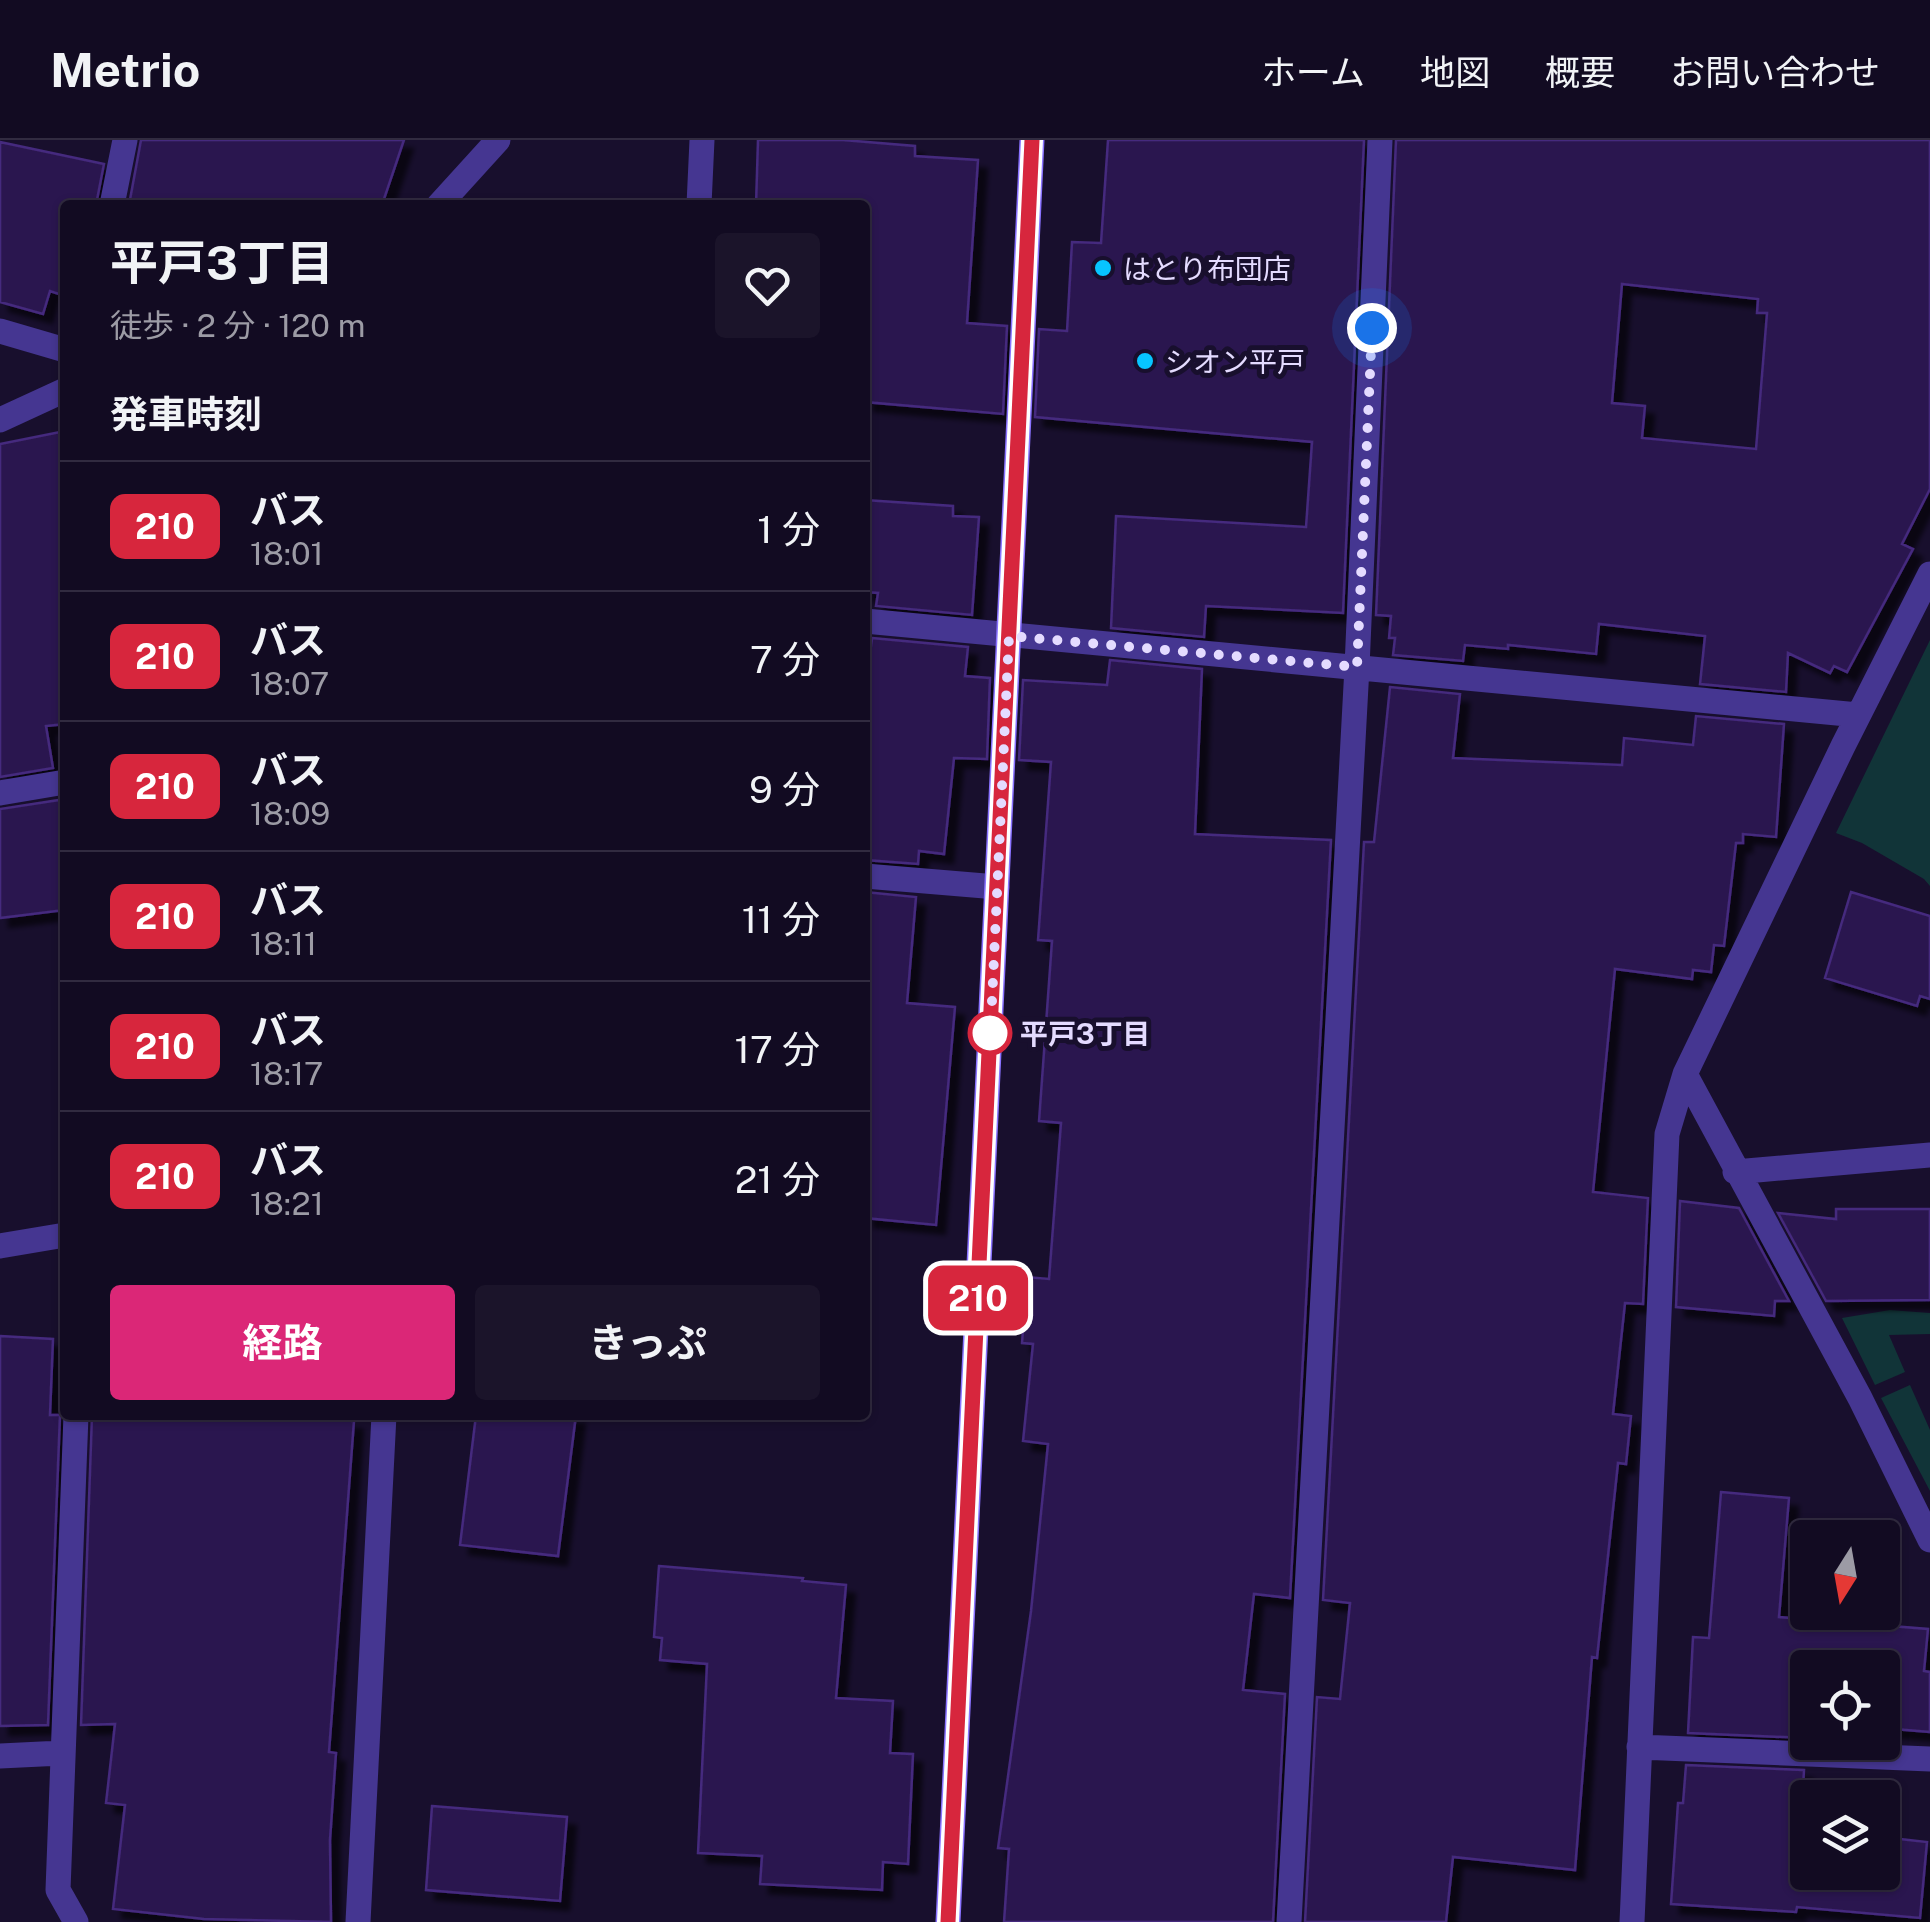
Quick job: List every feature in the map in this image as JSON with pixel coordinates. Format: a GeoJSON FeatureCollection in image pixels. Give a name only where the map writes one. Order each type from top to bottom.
{"type":"FeatureCollection","features":[{"type":"Feature","properties":{"kind":"street"},"geometry":{"type":"LineString","coordinates":[[113,200],[125,140]]}},
{"type":"Feature","properties":{"kind":"street"},"geometry":{"type":"LineString","coordinates":[[444,200],[498,140]]}},
{"type":"Feature","properties":{"kind":"street"},"geometry":{"type":"LineString","coordinates":[[699,200],[702,140]]}},
{"type":"Feature","properties":{"kind":"street"},"geometry":{"type":"LineString","coordinates":[[948,1922],[1032,140]]}},
{"type":"Feature","properties":{"kind":"street"},"geometry":{"type":"LineString","coordinates":[[1289,1922],[1357,667],[1380,140]]}},
{"type":"Feature","properties":{"kind":"street"},"geometry":{"type":"LineString","coordinates":[[0,332],[60,349]]}},
{"type":"Feature","properties":{"kind":"street"},"geometry":{"type":"LineString","coordinates":[[0,420],[60,392]]}},
{"type":"Feature","properties":{"kind":"street"},"geometry":{"type":"LineString","coordinates":[[1632,1922],[1667,1134],[1685,1074],[1930,574]]}},
{"type":"Feature","properties":{"kind":"street"},"geometry":{"type":"LineString","coordinates":[[870,622],[1858,715]]}},
{"type":"Feature","properties":{"kind":"street"},"geometry":{"type":"LineString","coordinates":[[0,793],[60,783]]}},
{"type":"Feature","properties":{"kind":"street"},"geometry":{"type":"LineString","coordinates":[[870,876],[997,887]]}},
{"type":"Feature","properties":{"kind":"street"},"geometry":{"type":"LineString","coordinates":[[1685,1074],[1860,1398],[1930,1540]]}},
{"type":"Feature","properties":{"kind":"street"},"geometry":{"type":"LineString","coordinates":[[1735,1172],[1930,1155]]}},
{"type":"Feature","properties":{"kind":"street"},"geometry":{"type":"LineString","coordinates":[[0,1246],[60,1236]]}},
{"type":"Feature","properties":{"kind":"street"},"geometry":{"type":"LineString","coordinates":[[76,1420],[58,1890],[76,1922]]}},
{"type":"Feature","properties":{"kind":"street"},"geometry":{"type":"LineString","coordinates":[[358,1922],[384,1420]]}},
{"type":"Feature","properties":{"kind":"street"},"geometry":{"type":"LineString","coordinates":[[1639,1747],[1930,1759]]}},
{"type":"Feature","properties":{"kind":"street"},"geometry":{"type":"LineString","coordinates":[[0,1756],[62,1753]]}},
{"type":"Feature","properties":{"kind":"green space"},"geometry":{"type":"Polygon","coordinates":[[[1930,640],[1930,886],[1862,843],[1836,833],[1930,640]]]}},
{"type":"Feature","properties":{"kind":"green space"},"geometry":{"type":"Polygon","coordinates":[[[1890,1310],[1930,1313],[1930,1334],[1889,1335],[1905,1372],[1875,1385],[1842,1318],[1890,1310]]]}},
{"type":"Feature","properties":{"kind":"green space"},"geometry":{"type":"Polygon","coordinates":[[[1910,1385],[1930,1430],[1930,1491],[1881,1398],[1910,1385]]]}},
{"type":"Feature","properties":{"kind":"building"},"geometry":{"type":"Polygon","coordinates":[[[141,140],[404,140],[384,200],[130,200],[141,140]]]}},
{"type":"Feature","properties":{"kind":"building"},"geometry":{"type":"Polygon","coordinates":[[[758,140],[843,140],[915,146],[915,156],[978,160],[967,323],[1007,326],[1003,414],[870,402],[870,200],[756,200],[758,140]]]}},
{"type":"Feature","properties":{"kind":"building"},"geometry":{"type":"Polygon","coordinates":[[[1108,140],[1364,140],[1343,613],[1206,606],[1204,637],[1111,628],[1116,516],[1306,527],[1312,442],[1035,417],[1039,329],[1067,331],[1072,242],[1101,243],[1108,140]]]}},
{"type":"Feature","properties":{"kind":"building"},"geometry":{"type":"Polygon","coordinates":[[[1396,140],[1930,140],[1930,489],[1902,544],[1913,549],[1847,672],[1834,666],[1830,673],[1788,653],[1786,692],[1700,684],[1705,636],[1599,624],[1596,654],[1465,645],[1463,661],[1393,655],[1395,638],[1389,638],[1391,616],[1376,615],[1396,140]],[[1622,284],[1612,403],[1645,406],[1642,438],[1756,449],[1767,313],[1757,313],[1758,299],[1622,284]]]}},
{"type":"Feature","properties":{"kind":"building"},"geometry":{"type":"Polygon","coordinates":[[[0,142],[104,164],[97,200],[60,200],[60,294],[50,291],[43,314],[0,302],[0,142]]]}},
{"type":"Feature","properties":{"kind":"building"},"geometry":{"type":"Polygon","coordinates":[[[60,432],[60,725],[46,726],[53,768],[0,777],[0,444],[60,432]]]}},
{"type":"Feature","properties":{"kind":"building"},"geometry":{"type":"Polygon","coordinates":[[[870,500],[953,506],[953,516],[979,517],[972,615],[876,606],[878,593],[870,592],[870,500]]]}},
{"type":"Feature","properties":{"kind":"building"},"geometry":{"type":"Polygon","coordinates":[[[872,638],[968,647],[965,676],[990,678],[987,759],[954,758],[944,854],[919,851],[918,864],[870,860],[872,638]]]}},
{"type":"Feature","properties":{"kind":"building"},"geometry":{"type":"Polygon","coordinates":[[[1110,660],[1202,669],[1195,834],[1331,840],[1290,1598],[1254,1594],[1243,1690],[1285,1694],[1273,1922],[1004,1922],[1009,1849],[998,1848],[1031,1611],[1048,1444],[1023,1441],[1033,1344],[1022,1343],[1027,1277],[1049,1279],[1061,1123],[1039,1121],[1052,941],[1038,940],[1051,762],[1019,760],[1023,680],[1107,685],[1110,660]]]}},
{"type":"Feature","properties":{"kind":"building"},"geometry":{"type":"Polygon","coordinates":[[[1390,687],[1460,694],[1453,758],[1622,765],[1624,738],[1693,745],[1696,716],[1784,724],[1776,837],[1743,834],[1743,843],[1736,843],[1724,946],[1714,945],[1711,972],[1693,970],[1692,979],[1615,969],[1593,1192],[1648,1198],[1643,1304],[1625,1303],[1613,1414],[1631,1416],[1626,1464],[1618,1463],[1597,1658],[1592,1657],[1575,1870],[1453,1857],[1446,1922],[1305,1922],[1317,1697],[1340,1699],[1350,1603],[1323,1600],[1364,842],[1374,842],[1390,687]]]}},
{"type":"Feature","properties":{"kind":"building"},"geometry":{"type":"Polygon","coordinates":[[[59,800],[60,911],[0,918],[0,809],[59,800]]]}},
{"type":"Feature","properties":{"kind":"building"},"geometry":{"type":"Polygon","coordinates":[[[870,892],[916,897],[907,1003],[955,1007],[936,1225],[870,1218],[870,892]]]}},
{"type":"Feature","properties":{"kind":"building"},"geometry":{"type":"Polygon","coordinates":[[[1851,892],[1930,916],[1930,999],[1920,996],[1917,1006],[1825,978],[1851,892]]]}},
{"type":"Feature","properties":{"kind":"building"},"geometry":{"type":"Polygon","coordinates":[[[1680,1201],[1739,1208],[1789,1301],[1775,1301],[1774,1316],[1676,1307],[1680,1201]]]}},
{"type":"Feature","properties":{"kind":"building"},"geometry":{"type":"Polygon","coordinates":[[[1836,1209],[1930,1209],[1930,1300],[1826,1301],[1778,1213],[1836,1219],[1836,1209]]]}},
{"type":"Feature","properties":{"kind":"building"},"geometry":{"type":"Polygon","coordinates":[[[0,1336],[53,1339],[50,1415],[60,1415],[48,1725],[0,1726],[0,1336]]]}},
{"type":"Feature","properties":{"kind":"building"},"geometry":{"type":"Polygon","coordinates":[[[92,1420],[354,1421],[329,1752],[336,1753],[330,1840],[331,1922],[204,1919],[113,1909],[125,1805],[106,1803],[115,1724],[81,1725],[92,1420]]]}},
{"type":"Feature","properties":{"kind":"building"},"geometry":{"type":"Polygon","coordinates":[[[475,1420],[575,1420],[558,1556],[460,1545],[475,1420]]]}},
{"type":"Feature","properties":{"kind":"building"},"geometry":{"type":"Polygon","coordinates":[[[1721,1492],[1789,1498],[1779,1617],[1790,1618],[1790,1630],[1928,1629],[1924,1671],[1930,1672],[1930,1732],[1900,1730],[1900,1650],[1790,1650],[1790,1737],[1688,1733],[1693,1637],[1709,1638],[1721,1492]]]}},
{"type":"Feature","properties":{"kind":"building"},"geometry":{"type":"Polygon","coordinates":[[[659,1566],[846,1585],[836,1698],[893,1701],[890,1753],[913,1754],[908,1864],[883,1862],[882,1890],[760,1884],[762,1856],[698,1853],[707,1664],[660,1660],[662,1638],[654,1637],[659,1566]]]}},
{"type":"Feature","properties":{"kind":"building"},"geometry":{"type":"Polygon","coordinates":[[[1686,1765],[1804,1770],[1803,1780],[1790,1780],[1790,1890],[1900,1890],[1900,1839],[1927,1842],[1920,1918],[1797,1907],[1796,1912],[1671,1904],[1678,1803],[1683,1803],[1686,1765]]]}},
{"type":"Feature","properties":{"kind":"building"},"geometry":{"type":"Polygon","coordinates":[[[432,1806],[567,1817],[560,1901],[426,1890],[432,1806]]]}},
{"type":"Feature","properties":{"kind":"bus line","name":"210"},"geometry":{"type":"LineString","coordinates":[[948,1922],[1032,140]]}},
{"type":"Feature","properties":{"kind":"place","name":"はとり布団店"},"geometry":{"type":"Point","coordinates":[1103,268]}},
{"type":"Feature","properties":{"kind":"place","name":"シオン平戸"},"geometry":{"type":"Point","coordinates":[1145,361]}},
{"type":"Feature","properties":{"kind":"place","name":"平戸3丁目"},"geometry":{"type":"Point","coordinates":[990,1033]}},
{"type":"Feature","properties":{"kind":"route"},"geometry":{"type":"LineString","coordinates":[[990,1033],[990,1044],[1009,636],[1357,667],[1372,328]]}}]}
